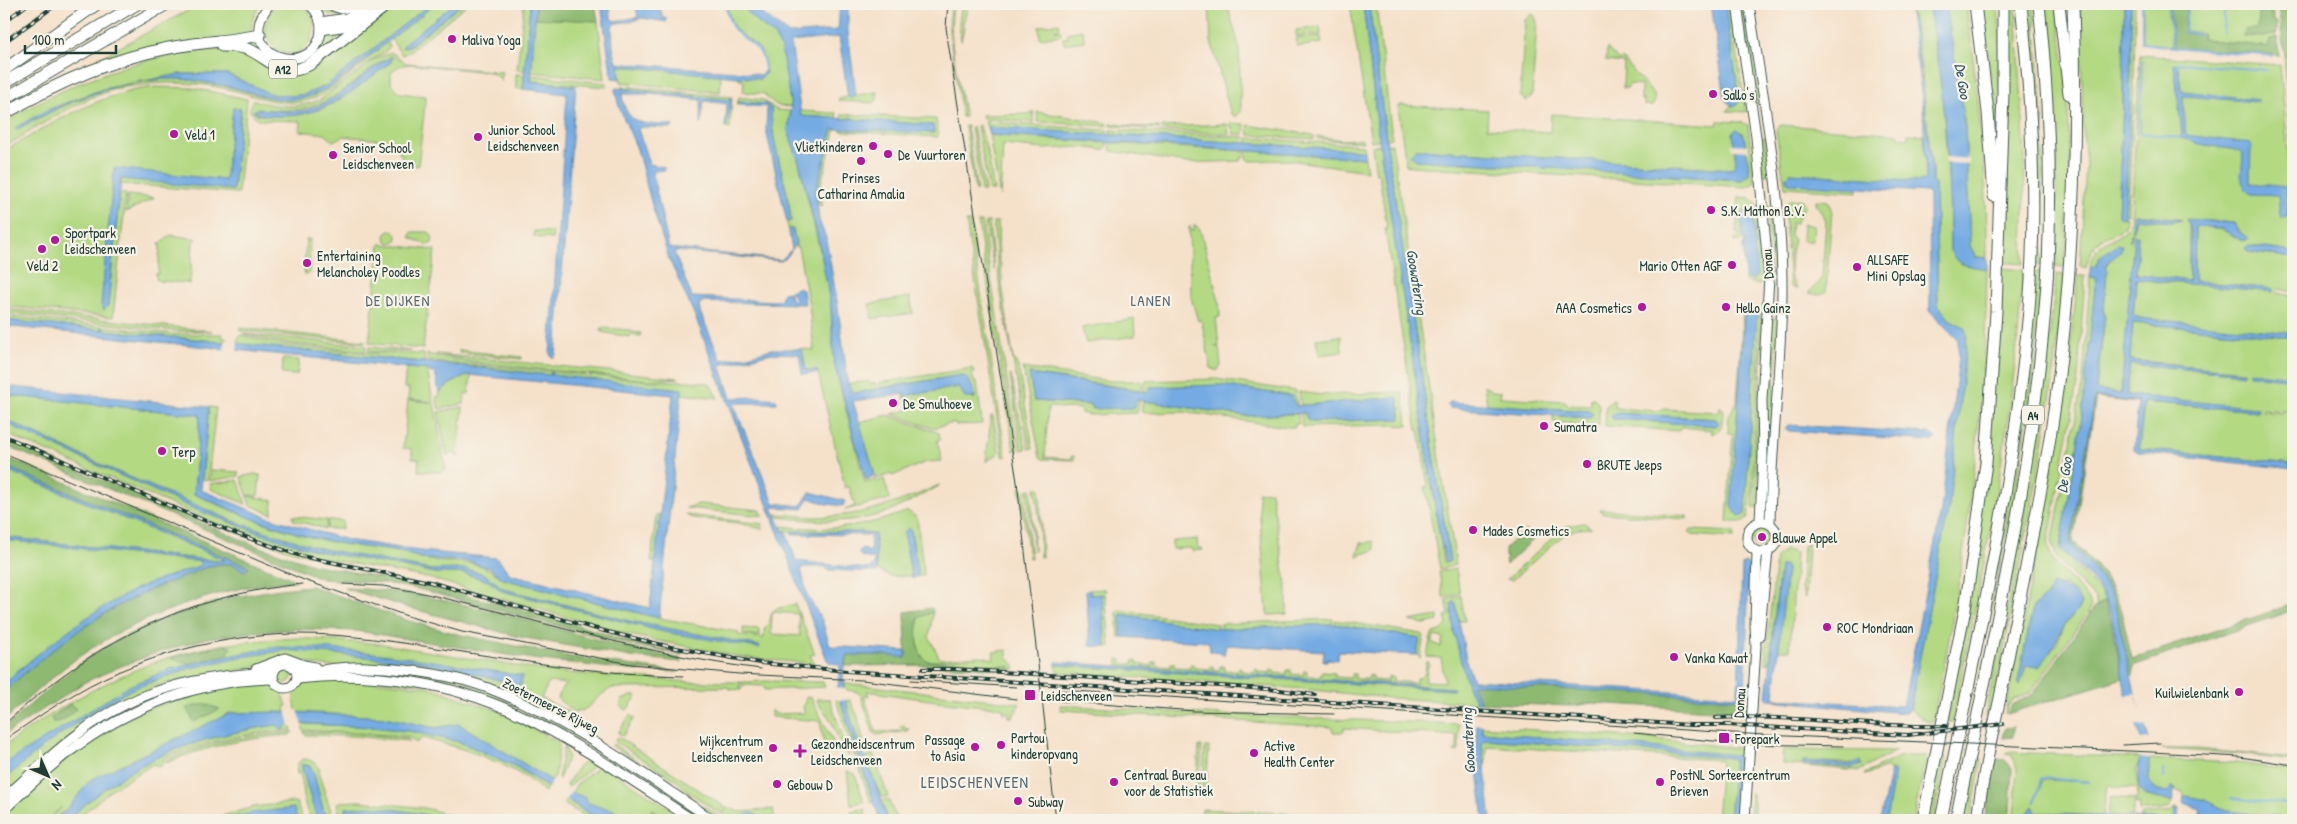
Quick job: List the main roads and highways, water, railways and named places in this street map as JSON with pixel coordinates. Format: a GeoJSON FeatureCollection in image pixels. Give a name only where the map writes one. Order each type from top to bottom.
{"type":"FeatureCollection","features":[{"type":"Feature","properties":{"kind":"highway"},"geometry":{"type":"LineString","coordinates":[[4,70],[97,4]]}},
{"type":"Feature","properties":{"kind":"highway"},"geometry":{"type":"LineString","coordinates":[[4,83],[137,4]]}},
{"type":"Feature","properties":{"kind":"highway"},"geometry":{"type":"LineString","coordinates":[[4,99],[167,4]]}},
{"type":"Feature","properties":{"kind":"highway"},"geometry":{"type":"LineString","coordinates":[[330,4],[342,8],[359,4]]}},
{"type":"Feature","properties":{"kind":"highway","name":"A12"},"geometry":{"type":"LineString","coordinates":[[188,45],[240,47],[252,51],[275,67],[288,70],[299,68],[312,63],[388,4]]}},
{"type":"Feature","properties":{"kind":"highway"},"geometry":{"type":"LineString","coordinates":[[1975,4],[1988,112],[1998,242]]}},
{"type":"Feature","properties":{"kind":"highway"},"geometry":{"type":"LineString","coordinates":[[1923,820],[1960,637],[1981,504],[1994,366],[2003,93],[2003,4]]}},
{"type":"Feature","properties":{"kind":"highway","name":"A4"},"geometry":{"type":"LineString","coordinates":[[1941,820],[1983,613],[2007,481],[2027,328],[2032,236],[2032,136],[2021,4]]}},
{"type":"Feature","properties":{"kind":"highway","name":"A4"},"geometry":{"type":"LineString","coordinates":[[1956,820],[2016,518],[2042,341],[2048,264],[2050,178],[2046,86],[2039,4]]}},
{"type":"Feature","properties":{"kind":"highway","name":"A4"},"geometry":{"type":"LineString","coordinates":[[2059,4],[2074,155]]}},
{"type":"Feature","properties":{"kind":"highway","name":"A4"},"geometry":{"type":"LineString","coordinates":[[1975,820],[2024,581],[2057,392],[2069,288],[2076,76],[2073,4]]}},
{"type":"Feature","properties":{"kind":"highway","name":"A12"},"geometry":{"type":"LineString","coordinates":[[4,114],[52,86],[93,69],[142,54],[188,45],[260,35]]}},
{"type":"Feature","properties":{"kind":"main road"},"geometry":{"type":"LineString","coordinates":[[269,4],[260,21],[260,35],[263,45],[270,52],[281,58],[292,59],[306,55],[319,40],[321,26],[316,12],[309,4]]}},
{"type":"Feature","properties":{"kind":"main road"},"geometry":{"type":"LineString","coordinates":[[321,26],[347,18],[370,4]]}},
{"type":"Feature","properties":{"kind":"main road"},"geometry":{"type":"LineString","coordinates":[[321,26],[351,24],[384,4]]}},
{"type":"Feature","properties":{"kind":"main road","name":"Donau"},"geometry":{"type":"LineString","coordinates":[[1737,4],[1760,166],[1769,277],[1768,325],[1762,400],[1763,457],[1760,522]]}},
{"type":"Feature","properties":{"kind":"main road","name":"Donau"},"geometry":{"type":"LineString","coordinates":[[1749,4],[1774,175],[1782,276],[1770,524]]}},
{"type":"Feature","properties":{"kind":"main road"},"geometry":{"type":"LineString","coordinates":[[1760,522],[1770,524],[1776,530],[1777,539],[1774,546],[1768,551],[1757,552],[1748,544],[1747,536],[1753,525],[1760,522]]}},
{"type":"Feature","properties":{"kind":"main road","name":"Donau"},"geometry":{"type":"LineString","coordinates":[[1756,647],[1761,626],[1768,551]]}},
{"type":"Feature","properties":{"kind":"main road","name":"Donau"},"geometry":{"type":"LineString","coordinates":[[1745,820],[1756,647],[1757,552]]}},
{"type":"Feature","properties":{"kind":"main road"},"geometry":{"type":"LineString","coordinates":[[4,798],[61,747],[91,724],[139,698],[169,688],[235,675],[268,666],[285,658],[304,666],[327,668]]}},
{"type":"Feature","properties":{"kind":"main road"},"geometry":{"type":"LineString","coordinates":[[286,664],[293,666],[297,675],[294,685],[285,688],[278,686],[274,676],[278,666],[286,664]]}},
{"type":"Feature","properties":{"kind":"main road","name":"Zoetermeerse Rijweg"},"geometry":{"type":"LineString","coordinates":[[297,675],[327,668],[367,667],[419,672],[487,688],[572,729],[713,820]]}},
{"type":"Feature","properties":{"kind":"main road"},"geometry":{"type":"LineString","coordinates":[[235,675],[274,676]]}},
{"type":"Feature","properties":{"kind":"main road","name":"Zoetermeerse Rijweg"},"geometry":{"type":"LineString","coordinates":[[297,675],[370,677],[452,689],[482,699],[522,715],[577,746],[693,820]]}},
{"type":"Feature","properties":{"kind":"main road"},"geometry":{"type":"LineString","coordinates":[[4,810],[71,750],[100,730],[138,710],[189,691],[274,676]]}},
{"type":"Feature","properties":{"kind":"water"},"geometry":{"type":"Polygon","coordinates":[[[430,4],[435,4],[338,81],[307,97],[286,100],[276,99],[236,88],[197,81],[180,79],[158,80],[115,87],[74,101],[16,130],[15,128],[45,111],[103,89],[180,74],[227,74],[271,94],[293,96],[306,94],[327,85],[430,4]]]}},
{"type":"Feature","properties":{"kind":"water"},"geometry":{"type":"Polygon","coordinates":[[[454,4],[462,4],[409,46],[402,48],[407,41],[454,4]]]}},
{"type":"Feature","properties":{"kind":"water"},"geometry":{"type":"Polygon","coordinates":[[[530,4],[536,4],[531,81],[576,86],[556,355],[553,358],[550,355],[567,94],[523,89],[530,4]]]}},
{"type":"Feature","properties":{"kind":"water"},"geometry":{"type":"Polygon","coordinates":[[[601,4],[610,4],[611,18],[616,21],[638,17],[635,4],[659,4],[663,18],[667,19],[666,22],[642,18],[616,23],[612,26],[613,48],[617,63],[735,71],[761,75],[765,70],[766,73],[760,79],[619,66],[620,79],[612,78],[601,4]]]}},
{"type":"Feature","properties":{"kind":"water"},"geometry":{"type":"Polygon","coordinates":[[[745,4],[757,4],[760,12],[789,34],[838,30],[840,4],[848,4],[848,32],[856,95],[853,96],[853,99],[848,97],[839,37],[791,42],[801,116],[850,119],[852,117],[852,119],[933,125],[934,133],[833,129],[816,192],[819,220],[826,238],[838,307],[848,384],[854,393],[962,375],[970,382],[975,395],[975,398],[965,398],[959,387],[904,396],[903,394],[853,401],[875,475],[866,480],[834,363],[831,308],[820,246],[799,162],[788,131],[791,107],[781,48],[775,37],[749,15],[745,4]]]}},
{"type":"Feature","properties":{"kind":"water"},"geometry":{"type":"Polygon","coordinates":[[[1363,4],[1369,4],[1387,144],[1450,561],[1446,563],[1439,532],[1379,140],[1363,4]]]}},
{"type":"Feature","properties":{"kind":"water"},"geometry":{"type":"Polygon","coordinates":[[[1711,4],[1725,4],[1740,101],[1735,107],[1727,102],[1725,98],[1711,4]]]}},
{"type":"Feature","properties":{"kind":"water"},"geometry":{"type":"Polygon","coordinates":[[[1928,4],[1946,4],[1965,127],[1970,246],[1976,257],[1987,258],[1987,269],[1960,263],[1950,250],[1945,126],[1934,34],[1928,4]]]}},
{"type":"Feature","properties":{"kind":"water"},"geometry":{"type":"Polygon","coordinates":[[[2124,4],[2131,4],[2131,57],[2125,217],[2122,218],[2118,215],[2123,103],[2124,4]]]}},
{"type":"Feature","properties":{"kind":"water"},"geometry":{"type":"Polygon","coordinates":[[[2288,4],[2293,4],[2293,68],[2289,56],[2292,54],[2288,4]]]}},
{"type":"Feature","properties":{"kind":"water"},"geometry":{"type":"Polygon","coordinates":[[[1910,13],[1915,26],[1932,169],[1932,183],[1935,184],[1938,305],[1950,320],[1964,327],[1967,335],[1949,506],[1910,709],[1905,713],[1770,700],[1767,698],[1780,566],[1784,565],[1787,568],[1774,697],[1777,699],[1903,706],[1941,511],[1959,357],[1958,340],[1930,311],[1929,195],[1926,192],[1792,184],[1787,182],[1786,177],[1790,173],[1923,182],[1926,179],[1923,107],[1910,13]]]}},
{"type":"Feature","properties":{"kind":"water"},"geometry":{"type":"Polygon","coordinates":[[[392,56],[391,62],[365,82],[325,107],[296,115],[279,116],[269,116],[253,111],[257,109],[300,111],[313,108],[337,96],[392,56]]]}},
{"type":"Feature","properties":{"kind":"water"},"geometry":{"type":"Polygon","coordinates":[[[2174,64],[2178,65],[2181,89],[2184,91],[2259,100],[2257,102],[2183,96],[2186,135],[2251,143],[2250,183],[2286,187],[2288,217],[2282,218],[2280,215],[2278,195],[2251,194],[2246,189],[2241,179],[2242,151],[2199,144],[2179,138],[2182,134],[2174,64]]]}},
{"type":"Feature","properties":{"kind":"water"},"geometry":{"type":"Polygon","coordinates":[[[616,88],[731,100],[727,127],[725,126],[727,104],[704,101],[701,125],[701,100],[649,94],[622,94],[627,113],[632,118],[646,123],[673,125],[672,128],[641,127],[638,129],[649,164],[664,167],[664,170],[654,171],[653,176],[669,248],[781,260],[792,249],[788,229],[792,229],[796,243],[787,257],[781,261],[674,252],[692,297],[775,301],[781,299],[783,293],[789,292],[792,301],[795,298],[790,291],[800,287],[803,290],[805,304],[703,302],[699,304],[700,312],[721,360],[748,356],[771,349],[802,349],[806,370],[817,370],[818,373],[802,374],[799,354],[772,353],[720,365],[731,398],[755,397],[776,399],[777,403],[736,403],[734,405],[774,503],[801,506],[810,492],[845,501],[843,506],[827,504],[809,498],[803,509],[772,507],[783,531],[786,531],[796,561],[870,569],[874,564],[874,559],[862,557],[858,553],[862,548],[869,552],[871,550],[870,535],[792,534],[792,531],[862,532],[875,534],[877,572],[827,570],[826,567],[801,568],[807,595],[822,620],[830,646],[906,651],[906,658],[886,655],[848,655],[844,669],[844,685],[852,723],[881,798],[887,820],[880,820],[840,700],[838,688],[840,665],[827,660],[695,316],[669,259],[637,149],[619,107],[616,88]]]}},
{"type":"Feature","properties":{"kind":"water"},"geometry":{"type":"Polygon","coordinates":[[[738,102],[766,104],[771,108],[774,137],[787,192],[791,221],[787,222],[766,130],[767,107],[738,105],[738,102]]]}},
{"type":"Feature","properties":{"kind":"water"},"geometry":{"type":"Polygon","coordinates":[[[233,108],[241,109],[233,190],[121,179],[108,306],[104,310],[101,305],[114,168],[225,180],[233,108]]]}},
{"type":"Feature","properties":{"kind":"water"},"geometry":{"type":"Polygon","coordinates":[[[987,127],[1360,150],[1364,151],[1365,158],[989,135],[987,127]]]}},
{"type":"Feature","properties":{"kind":"water"},"geometry":{"type":"Polygon","coordinates":[[[1736,129],[1744,134],[1750,174],[1742,180],[1417,160],[1410,155],[1416,149],[1731,169],[1736,163],[1733,133],[1736,129]]]}},
{"type":"Feature","properties":{"kind":"water"},"geometry":{"type":"Polygon","coordinates":[[[1750,206],[1753,208],[1757,276],[1753,280],[1745,277],[1743,247],[1745,241],[1741,217],[1750,206]]]}},
{"type":"Feature","properties":{"kind":"water"},"geometry":{"type":"Polygon","coordinates":[[[2134,214],[2181,220],[2172,222],[2136,218],[2130,242],[2134,214]]]}},
{"type":"Feature","properties":{"kind":"water"},"geometry":{"type":"Polygon","coordinates":[[[2186,219],[2232,223],[2238,227],[2238,231],[2248,237],[2247,240],[2240,240],[2220,228],[2195,227],[2194,281],[2273,289],[2273,292],[2136,279],[2133,315],[2139,318],[2293,333],[2293,337],[2133,323],[2130,360],[2245,372],[2244,374],[2130,364],[2127,395],[2258,408],[2258,411],[2144,402],[2139,449],[2293,464],[2293,469],[2138,452],[2134,449],[2138,402],[2095,397],[2070,543],[2100,577],[2114,600],[2135,693],[2149,739],[2149,782],[2156,789],[2169,793],[2171,788],[2175,788],[2172,802],[2144,795],[2140,790],[2138,777],[2141,740],[2123,681],[2111,617],[2098,587],[2060,549],[2081,424],[2096,278],[2090,277],[2090,268],[2096,266],[2102,256],[2117,244],[2122,245],[2120,253],[2108,261],[2105,267],[2107,271],[2105,316],[2096,390],[2121,394],[2134,235],[2138,235],[2136,274],[2189,281],[2190,226],[2186,219]]]}},
{"type":"Feature","properties":{"kind":"water"},"geometry":{"type":"Polygon","coordinates":[[[2247,246],[2293,252],[2293,258],[2248,252],[2245,248],[2247,246]]]}},
{"type":"Feature","properties":{"kind":"water"},"geometry":{"type":"Polygon","coordinates":[[[1753,311],[1757,315],[1745,514],[1740,517],[1731,506],[1744,315],[1753,311]]]}},
{"type":"Feature","properties":{"kind":"water"},"geometry":{"type":"Polygon","coordinates":[[[4,320],[101,330],[102,326],[103,330],[550,375],[551,372],[552,375],[682,389],[659,618],[503,579],[490,568],[467,561],[425,559],[400,552],[342,544],[303,535],[253,519],[194,494],[200,415],[4,395],[4,386],[209,407],[201,490],[270,518],[347,540],[420,551],[497,558],[510,574],[650,608],[673,395],[468,375],[450,384],[439,393],[435,372],[430,373],[429,370],[4,326],[4,320]]]}},
{"type":"Feature","properties":{"kind":"water"},"geometry":{"type":"Polygon","coordinates":[[[2250,372],[2293,377],[2293,380],[2250,375],[2250,372]]]}},
{"type":"Feature","properties":{"kind":"water"},"geometry":{"type":"Polygon","coordinates":[[[1029,374],[1148,392],[1150,387],[1220,385],[1292,396],[1296,406],[1398,397],[1399,408],[1402,409],[1399,410],[1401,419],[1311,422],[1307,420],[1305,413],[1245,416],[1137,400],[1134,408],[1092,409],[1091,405],[1034,401],[1029,374]]]}},
{"type":"Feature","properties":{"kind":"water"},"geometry":{"type":"Polygon","coordinates":[[[1450,402],[1589,411],[1593,414],[1590,418],[1450,408],[1447,405],[1450,402]]]}},
{"type":"Feature","properties":{"kind":"water"},"geometry":{"type":"Polygon","coordinates":[[[1615,413],[1716,419],[1719,423],[1716,426],[1614,419],[1611,417],[1615,413]]]}},
{"type":"Feature","properties":{"kind":"water"},"geometry":{"type":"Polygon","coordinates":[[[4,419],[106,467],[233,521],[319,548],[431,570],[463,569],[484,574],[503,588],[511,591],[629,621],[760,646],[759,648],[664,632],[502,591],[489,581],[463,573],[435,573],[318,551],[265,535],[199,511],[28,434],[4,422],[4,419]]]}},
{"type":"Feature","properties":{"kind":"water"},"geometry":{"type":"Polygon","coordinates":[[[1788,425],[1929,433],[1936,438],[1932,441],[1789,431],[1785,428],[1788,425]]]}},
{"type":"Feature","properties":{"kind":"water"},"geometry":{"type":"Polygon","coordinates":[[[4,466],[249,567],[245,571],[231,564],[218,564],[199,570],[131,599],[65,641],[4,692],[4,684],[82,621],[134,590],[199,566],[202,562],[4,540],[4,537],[216,561],[225,560],[4,469],[4,466]]]}},
{"type":"Feature","properties":{"kind":"water"},"geometry":{"type":"Polygon","coordinates":[[[908,528],[911,530],[918,576],[912,579],[904,532],[908,528]]]}},
{"type":"Feature","properties":{"kind":"water"},"geometry":{"type":"Polygon","coordinates":[[[1745,563],[1749,565],[1745,693],[1741,699],[1471,684],[1481,703],[1482,732],[1736,755],[1740,758],[1741,763],[1736,820],[1729,820],[1734,760],[1731,758],[1486,739],[1482,744],[1491,820],[1484,820],[1476,753],[1477,703],[1469,689],[1461,662],[1454,632],[1451,604],[1454,602],[1456,605],[1467,664],[1473,680],[1738,696],[1742,565],[1745,563]]]}},
{"type":"Feature","properties":{"kind":"water"},"geometry":{"type":"Polygon","coordinates":[[[2052,584],[2073,592],[2081,604],[2066,623],[2051,651],[2039,667],[2026,666],[2020,685],[2018,682],[2033,607],[2048,595],[2052,584]]]}},
{"type":"Feature","properties":{"kind":"water"},"geometry":{"type":"Polygon","coordinates":[[[1090,590],[1091,595],[1102,594],[1106,647],[1090,646],[1086,591],[1090,590]]]}},
{"type":"Feature","properties":{"kind":"water"},"geometry":{"type":"Polygon","coordinates":[[[1121,614],[1217,629],[1335,624],[1420,638],[1417,655],[1339,651],[1337,660],[1327,659],[1327,661],[1323,661],[1324,651],[1226,645],[1224,655],[1221,652],[1210,651],[1209,642],[1121,637],[1121,614]]]}},
{"type":"Feature","properties":{"kind":"water"},"geometry":{"type":"Polygon","coordinates":[[[275,647],[368,652],[430,661],[522,676],[521,686],[419,662],[287,650],[236,658],[191,668],[132,689],[89,714],[47,744],[4,779],[4,764],[129,686],[171,669],[275,647]]]}},
{"type":"Feature","properties":{"kind":"water"},"geometry":{"type":"Polygon","coordinates":[[[1056,662],[1454,688],[1453,690],[1056,665],[1056,662]]]}},
{"type":"Feature","properties":{"kind":"water"},"geometry":{"type":"Polygon","coordinates":[[[286,712],[384,717],[435,728],[459,724],[572,793],[585,797],[587,802],[622,813],[632,820],[599,820],[517,767],[460,742],[409,731],[290,723],[283,730],[276,725],[245,730],[164,754],[115,781],[68,820],[53,820],[66,811],[90,780],[224,716],[233,713],[286,712]]]}},
{"type":"Feature","properties":{"kind":"water"},"geometry":{"type":"Polygon","coordinates":[[[1803,761],[1852,765],[1860,761],[1862,765],[1853,768],[1802,764],[1803,761]]]}},
{"type":"Feature","properties":{"kind":"water"},"geometry":{"type":"Polygon","coordinates":[[[302,764],[310,766],[314,774],[326,820],[317,820],[302,764]]]}},
{"type":"Feature","properties":{"kind":"water"},"geometry":{"type":"Polygon","coordinates":[[[1891,770],[1895,772],[1886,820],[1880,820],[1891,770]]]}},
{"type":"Feature","properties":{"kind":"water"},"geometry":{"type":"Polygon","coordinates":[[[2184,797],[2206,800],[2227,811],[2293,818],[2293,820],[2239,820],[2200,814],[2200,809],[2183,804],[2184,797]]]}},
{"type":"Feature","properties":{"kind":"water"},"geometry":{"type":"Polygon","coordinates":[[[370,806],[447,820],[344,819],[346,808],[370,806]]]}},
{"type":"Feature","properties":{"kind":"water"},"geometry":{"type":"Polygon","coordinates":[[[2033,806],[2036,813],[2168,820],[2031,818],[2023,820],[2033,806]]]}},
{"type":"Feature","properties":{"kind":"water"},"geometry":{"type":"Polygon","coordinates":[[[294,808],[297,820],[223,820],[251,813],[294,808]]]}},
{"type":"Feature","properties":{"kind":"water"},"geometry":{"type":"Polygon","coordinates":[[[2177,808],[2179,809],[2178,820],[2168,820],[2174,818],[2177,808]]]}},
{"type":"Feature","properties":{"kind":"water"},"geometry":{"type":"Polygon","coordinates":[[[750,813],[766,820],[741,820],[738,818],[750,813]]]}},
{"type":"Feature","properties":{"kind":"waterway"},"geometry":{"type":"LineString","coordinates":[[4,10],[12,4]]}},
{"type":"Feature","properties":{"kind":"waterway"},"geometry":{"type":"LineString","coordinates":[[725,4],[733,27],[762,55],[765,70]]}},
{"type":"Feature","properties":{"kind":"waterway"},"geometry":{"type":"LineString","coordinates":[[2142,4],[2142,43],[2173,47]]}},
{"type":"Feature","properties":{"kind":"waterway"},"geometry":{"type":"LineString","coordinates":[[2168,4],[2173,47],[2272,56]]}},
{"type":"Feature","properties":{"kind":"waterway"},"geometry":{"type":"LineString","coordinates":[[2187,4],[2185,32],[2199,34]]}},
{"type":"Feature","properties":{"kind":"waterway"},"geometry":{"type":"LineString","coordinates":[[2223,33],[2225,4]]}},
{"type":"Feature","properties":{"kind":"waterway"},"geometry":{"type":"LineString","coordinates":[[2142,61],[2140,133],[2180,138]]}},
{"type":"Feature","properties":{"kind":"waterway"},"geometry":{"type":"LineString","coordinates":[[2177,66],[2176,63],[2265,70]]}},
{"type":"Feature","properties":{"kind":"waterway"},"geometry":{"type":"LineString","coordinates":[[2163,770],[2163,778]]}},
{"type":"Feature","properties":{"kind":"waterway"},"geometry":{"type":"LineString","coordinates":[[2035,802],[2042,778],[2089,782]]}},
{"type":"Feature","properties":{"kind":"waterway"},"geometry":{"type":"LineString","coordinates":[[2231,798],[2293,805]]}},
{"type":"Feature","properties":{"kind":"tram line"},"geometry":{"type":"LineString","coordinates":[[948,4],[946,27],[948,42],[1017,482],[1056,820]]}},
{"type":"Feature","properties":{"kind":"tram line"},"geometry":{"type":"LineString","coordinates":[[4,453],[304,580],[407,616],[462,632],[631,664],[739,674],[862,680],[1016,699]]}},
{"type":"Feature","properties":{"kind":"tram line"},"geometry":{"type":"LineString","coordinates":[[4,725],[36,696],[70,670],[141,628],[179,612],[218,599],[259,590],[302,584]]}},
{"type":"Feature","properties":{"kind":"tram line"},"geometry":{"type":"LineString","coordinates":[[343,584],[383,586],[418,592],[674,655],[761,669]]}},
{"type":"Feature","properties":{"kind":"tram line"},"geometry":{"type":"LineString","coordinates":[[4,740],[75,694],[120,671],[186,649],[255,636],[319,634],[355,637],[563,667],[683,676]]}},
{"type":"Feature","properties":{"kind":"tram line"},"geometry":{"type":"LineString","coordinates":[[911,680],[1016,687]]}},
{"type":"Feature","properties":{"kind":"tram line"},"geometry":{"type":"LineString","coordinates":[[1058,690],[1764,735],[2240,757],[2293,765]]}},
{"type":"Feature","properties":{"kind":"tram line"},"geometry":{"type":"LineString","coordinates":[[1060,701],[1195,711],[1334,714]]}},
{"type":"Feature","properties":{"kind":"tram line"},"geometry":{"type":"LineString","coordinates":[[1634,733],[1743,744],[1843,746]]}},
{"type":"Feature","properties":{"kind":"tram line"},"geometry":{"type":"LineString","coordinates":[[2123,745],[2160,743]]}},
{"type":"Feature","properties":{"kind":"railway"},"geometry":{"type":"LineString","coordinates":[[4,22],[28,4]]}},
{"type":"Feature","properties":{"kind":"railway"},"geometry":{"type":"LineString","coordinates":[[4,42],[57,4]]}},
{"type":"Feature","properties":{"kind":"railway"},"geometry":{"type":"LineString","coordinates":[[4,436],[234,533],[301,556],[430,582],[604,631],[671,647],[760,663],[847,671],[1690,725],[1727,725],[1908,735],[2003,724]]}},
{"type":"Feature","properties":{"kind":"railway"},"geometry":{"type":"LineString","coordinates":[[923,669],[955,669],[1280,690],[1315,695]]}},
{"type":"Feature","properties":{"kind":"railway"},"geometry":{"type":"LineString","coordinates":[[1716,718],[1774,718],[1888,725],[1946,726]]}},
{"type":"Feature","properties":{"kind":"place","name":"Maliva Yoga"},"geometry":{"type":"Point","coordinates":[452,39]}},
{"type":"Feature","properties":{"kind":"place","name":"Sallo's"},"geometry":{"type":"Point","coordinates":[1713,94]}},
{"type":"Feature","properties":{"kind":"place","name":"Veld 1"},"geometry":{"type":"Point","coordinates":[174,134]}},
{"type":"Feature","properties":{"kind":"place","name":"Junior School Leidschenveen"},"geometry":{"type":"Point","coordinates":[478,137]}},
{"type":"Feature","properties":{"kind":"place","name":"Vlietkinderen"},"geometry":{"type":"Point","coordinates":[873,146]}},
{"type":"Feature","properties":{"kind":"place","name":"De Vuurtoren"},"geometry":{"type":"Point","coordinates":[888,154]}},
{"type":"Feature","properties":{"kind":"place","name":"Senior School Leidschenveen"},"geometry":{"type":"Point","coordinates":[333,155]}},
{"type":"Feature","properties":{"kind":"place","name":"Prinses Catharina Amalia"},"geometry":{"type":"Point","coordinates":[861,161]}},
{"type":"Feature","properties":{"kind":"place","name":"S.K. Mathon B.V."},"geometry":{"type":"Point","coordinates":[1711,210]}},
{"type":"Feature","properties":{"kind":"place","name":"Sportpark Leidschenveen"},"geometry":{"type":"Point","coordinates":[55,240]}},
{"type":"Feature","properties":{"kind":"place","name":"Veld 2"},"geometry":{"type":"Point","coordinates":[42,249]}},
{"type":"Feature","properties":{"kind":"place","name":"Entertaining Melancholey Poodles"},"geometry":{"type":"Point","coordinates":[307,263]}},
{"type":"Feature","properties":{"kind":"place","name":"Mario Otten AGF"},"geometry":{"type":"Point","coordinates":[1732,265]}},
{"type":"Feature","properties":{"kind":"place","name":"ALLSAFE Mini Opslag"},"geometry":{"type":"Point","coordinates":[1857,267]}},
{"type":"Feature","properties":{"kind":"place","name":"AAA Cosmetics"},"geometry":{"type":"Point","coordinates":[1642,307]}},
{"type":"Feature","properties":{"kind":"place","name":"Hello Gainz"},"geometry":{"type":"Point","coordinates":[1726,307]}},
{"type":"Feature","properties":{"kind":"place","name":"De Smulhoeve"},"geometry":{"type":"Point","coordinates":[893,403]}},
{"type":"Feature","properties":{"kind":"place","name":"Sumatra"},"geometry":{"type":"Point","coordinates":[1544,426]}},
{"type":"Feature","properties":{"kind":"place","name":"Terp"},"geometry":{"type":"Point","coordinates":[162,451]}},
{"type":"Feature","properties":{"kind":"place","name":"BRUTE Jeeps"},"geometry":{"type":"Point","coordinates":[1587,464]}},
{"type":"Feature","properties":{"kind":"place","name":"Mades Cosmetics"},"geometry":{"type":"Point","coordinates":[1473,530]}},
{"type":"Feature","properties":{"kind":"place","name":"Blauwe Appel"},"geometry":{"type":"Point","coordinates":[1762,537]}},
{"type":"Feature","properties":{"kind":"place","name":"ROC Mondriaan"},"geometry":{"type":"Point","coordinates":[1827,627]}},
{"type":"Feature","properties":{"kind":"place","name":"Vanka Kawat"},"geometry":{"type":"Point","coordinates":[1674,657]}},
{"type":"Feature","properties":{"kind":"place","name":"Kuilwielenbank"},"geometry":{"type":"Point","coordinates":[2239,692]}},
{"type":"Feature","properties":{"kind":"place","name":"Leidschenveen"},"geometry":{"type":"Point","coordinates":[1030,695]}},
{"type":"Feature","properties":{"kind":"place","name":"Forepark"},"geometry":{"type":"Point","coordinates":[1724,738]}},
{"type":"Feature","properties":{"kind":"place","name":"Partou kinderopvang"},"geometry":{"type":"Point","coordinates":[1001,745]}},
{"type":"Feature","properties":{"kind":"place","name":"Passage to Asia"},"geometry":{"type":"Point","coordinates":[975,747]}},
{"type":"Feature","properties":{"kind":"place","name":"Wijkcentrum Leidschenveen"},"geometry":{"type":"Point","coordinates":[773,748]}},
{"type":"Feature","properties":{"kind":"place","name":"Gezondheidscentrum Leidschenveen"},"geometry":{"type":"Point","coordinates":[800,751]}},
{"type":"Feature","properties":{"kind":"place","name":"Active Health Center"},"geometry":{"type":"Point","coordinates":[1254,753]}},
{"type":"Feature","properties":{"kind":"place","name":"Centraal Bureau voor de Statistiek"},"geometry":{"type":"Point","coordinates":[1114,782]}},
{"type":"Feature","properties":{"kind":"place","name":"PostNL Sorteercentrum Brieven"},"geometry":{"type":"Point","coordinates":[1660,782]}},
{"type":"Feature","properties":{"kind":"place","name":"Gebouw D"},"geometry":{"type":"Point","coordinates":[777,784]}},
{"type":"Feature","properties":{"kind":"place","name":"Subway"},"geometry":{"type":"Point","coordinates":[1018,801]}},
{"type":"Feature","properties":{"kind":"district","name":"DE DIJKEN"},"geometry":{"type":"Point","coordinates":[398,300]}},
{"type":"Feature","properties":{"kind":"district","name":"LANEN"},"geometry":{"type":"Point","coordinates":[1151,300]}},
{"type":"Feature","properties":{"kind":"district","name":"LEIDSCHENVEEN"},"geometry":{"type":"Point","coordinates":[975,782]}},
{"type":"Feature","properties":{"kind":"water label","name":"De Goo"},"geometry":{"type":"Point","coordinates":[1963,81]}},
{"type":"Feature","properties":{"kind":"water label","name":"Goowatering"},"geometry":{"type":"Point","coordinates":[1417,282]}},
{"type":"Feature","properties":{"kind":"water label","name":"De Goo"},"geometry":{"type":"Point","coordinates":[2064,475]}},
{"type":"Feature","properties":{"kind":"water label","name":"Goowatering"},"geometry":{"type":"Point","coordinates":[1468,741]}}]}
